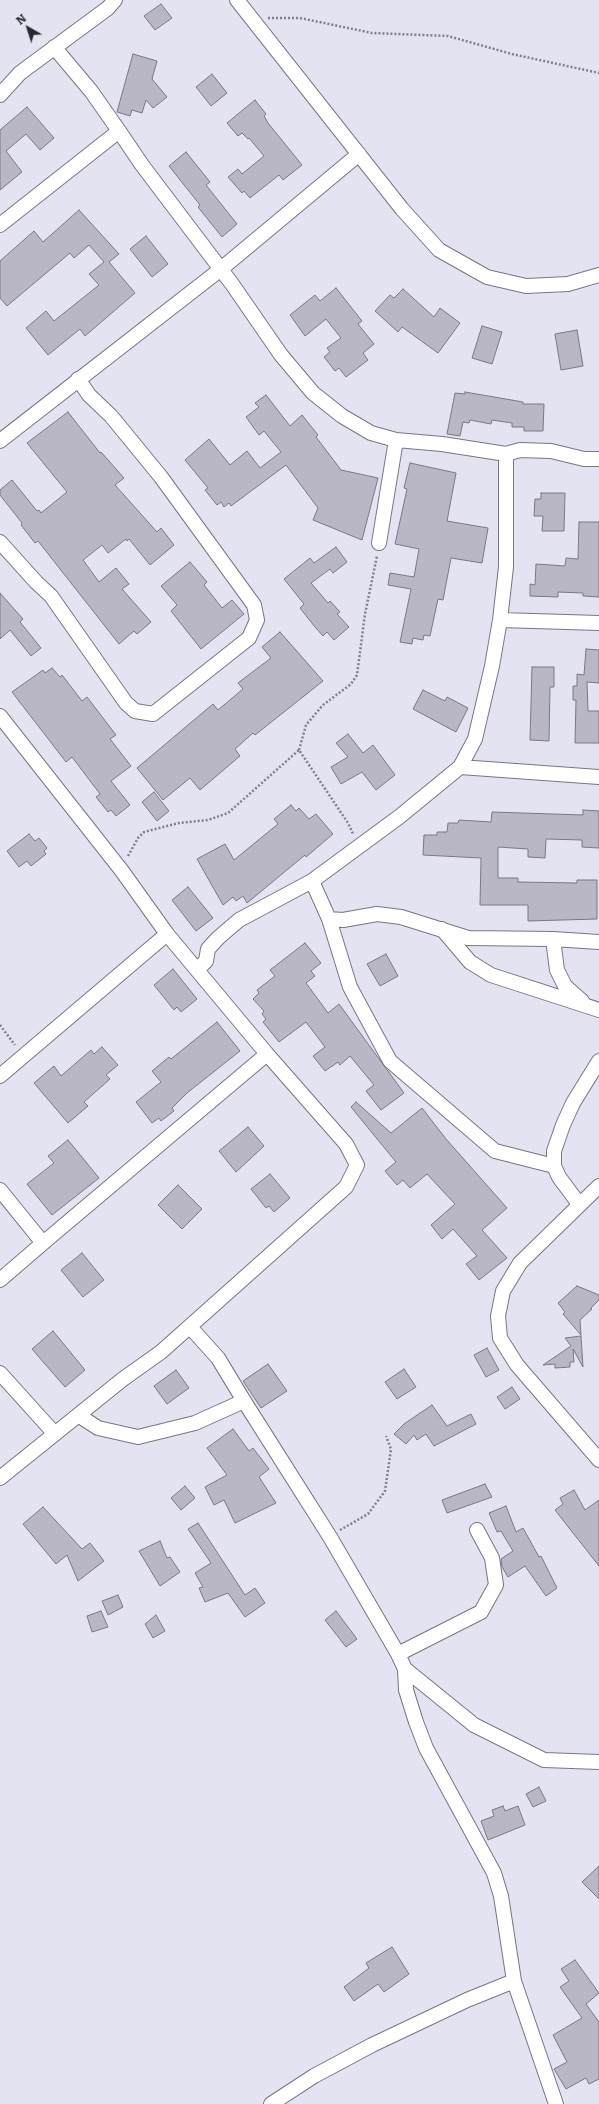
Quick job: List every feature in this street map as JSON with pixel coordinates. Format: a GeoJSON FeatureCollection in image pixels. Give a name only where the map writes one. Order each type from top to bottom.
{"type":"FeatureCollection","features":[{"type":"Feature","properties":{"kind":"street"},"geometry":{"type":"LineString","coordinates":[[0,95],[20,73],[108,8],[115,0]]}},
{"type":"Feature","properties":{"kind":"street"},"geometry":{"type":"LineString","coordinates":[[237,0],[402,209],[439,250],[487,277],[526,286],[568,284],[599,275]]}},
{"type":"Feature","properties":{"kind":"street"},"geometry":{"type":"LineString","coordinates":[[54,47],[91,91],[142,165],[221,269],[281,355],[313,393],[342,416],[371,434],[396,440],[442,444],[506,454],[520,450],[551,451],[584,460],[599,459]]}},
{"type":"Feature","properties":{"kind":"street"},"geometry":{"type":"LineString","coordinates":[[0,225],[120,131]]}},
{"type":"Feature","properties":{"kind":"street"},"geometry":{"type":"LineString","coordinates":[[0,441],[221,269],[358,154]]}},
{"type":"Feature","properties":{"kind":"street"},"geometry":{"type":"LineString","coordinates":[[0,542],[31,578],[51,596],[126,703],[135,711],[153,714],[249,638],[257,620],[254,605],[161,477],[78,379]]}},
{"type":"Feature","properties":{"kind":"street"},"geometry":{"type":"LineString","coordinates":[[379,543],[396,440]]}},
{"type":"Feature","properties":{"kind":"street"},"geometry":{"type":"LineString","coordinates":[[197,970],[206,961],[208,949],[218,938],[239,920],[312,881],[357,846],[399,817],[460,767],[475,739],[492,666],[500,620],[506,567],[506,454]]}},
{"type":"Feature","properties":{"kind":"street"},"geometry":{"type":"LineString","coordinates":[[500,620],[599,623]]}},
{"type":"Feature","properties":{"kind":"street"},"geometry":{"type":"LineString","coordinates":[[0,716],[122,871],[167,934],[267,1054],[346,1144],[357,1166],[346,1187],[190,1327],[161,1352],[78,1415],[0,1478]]}},
{"type":"Feature","properties":{"kind":"street"},"geometry":{"type":"LineString","coordinates":[[460,767],[599,777]]}},
{"type":"Feature","properties":{"kind":"street"},"geometry":{"type":"LineString","coordinates":[[312,881],[329,919],[350,987],[390,1061],[495,1151],[554,1166]]}},
{"type":"Feature","properties":{"kind":"street"},"geometry":{"type":"LineString","coordinates":[[329,919],[343,920],[377,914],[401,917],[441,928],[468,938],[553,939],[599,942]]}},
{"type":"Feature","properties":{"kind":"street"},"geometry":{"type":"LineString","coordinates":[[441,928],[470,962],[490,975],[586,1004],[599,1010]]}},
{"type":"Feature","properties":{"kind":"street"},"geometry":{"type":"LineString","coordinates":[[0,1076],[167,934]]}},
{"type":"Feature","properties":{"kind":"street"},"geometry":{"type":"LineString","coordinates":[[553,939],[557,970],[562,981],[565,986],[586,1004]]}},
{"type":"Feature","properties":{"kind":"street"},"geometry":{"type":"LineString","coordinates":[[0,1280],[267,1054]]}},
{"type":"Feature","properties":{"kind":"street"},"geometry":{"type":"LineString","coordinates":[[579,1204],[559,1177],[554,1166],[554,1151],[563,1125],[573,1103],[599,1061]]}},
{"type":"Feature","properties":{"kind":"street"},"geometry":{"type":"LineString","coordinates":[[599,1186],[520,1263],[503,1291],[498,1316],[500,1338],[517,1365],[599,1460]]}},
{"type":"Feature","properties":{"kind":"street"},"geometry":{"type":"LineString","coordinates":[[0,1190],[44,1243]]}},
{"type":"Feature","properties":{"kind":"street"},"geometry":{"type":"LineString","coordinates":[[190,1327],[218,1358],[244,1402],[330,1537],[398,1654],[405,1669],[406,1690],[426,1748],[494,1873],[502,1896],[514,1981],[556,2104]]}},
{"type":"Feature","properties":{"kind":"street"},"geometry":{"type":"LineString","coordinates":[[0,1373],[55,1434]]}},
{"type":"Feature","properties":{"kind":"street"},"geometry":{"type":"LineString","coordinates":[[78,1415],[98,1428],[138,1437],[196,1423],[244,1402]]}},
{"type":"Feature","properties":{"kind":"street"},"geometry":{"type":"LineString","coordinates":[[398,1654],[481,1612],[496,1585],[492,1558],[477,1530]]}},
{"type":"Feature","properties":{"kind":"street"},"geometry":{"type":"LineString","coordinates":[[405,1669],[474,1725],[544,1760],[599,1762]]}},
{"type":"Feature","properties":{"kind":"street"},"geometry":{"type":"LineString","coordinates":[[271,2104],[314,2076],[372,2044],[467,2000],[514,1981]]}},
{"type":"Feature","properties":{"kind":"path"},"geometry":{"type":"LineString","coordinates":[[253,19],[300,18],[372,33],[448,36],[512,54],[599,73]]}},
{"type":"Feature","properties":{"kind":"path"},"geometry":{"type":"LineString","coordinates":[[122,871],[138,838],[144,832],[160,827],[208,820],[228,813],[299,750],[306,725],[323,705],[351,684],[357,675],[365,614],[379,543]]}},
{"type":"Feature","properties":{"kind":"path"},"geometry":{"type":"LineString","coordinates":[[299,750],[348,823],[357,846]]}},
{"type":"Feature","properties":{"kind":"path"},"geometry":{"type":"LineString","coordinates":[[0,1025],[24,1056]]}},
{"type":"Feature","properties":{"kind":"path"},"geometry":{"type":"LineString","coordinates":[[330,1537],[368,1514],[377,1504],[385,1491],[391,1449],[386,1436]]}},
{"type":"Feature","properties":{"kind":"building"},"geometry":{"type":"Polygon","coordinates":[[[161,4],[172,18],[155,30],[144,16],[161,4]]]}},
{"type":"Feature","properties":{"kind":"building"},"geometry":{"type":"Polygon","coordinates":[[[133,54],[157,61],[152,79],[167,97],[153,108],[146,100],[142,113],[132,110],[130,116],[117,112],[133,54]]]}},
{"type":"Feature","properties":{"kind":"building"},"geometry":{"type":"Polygon","coordinates":[[[212,74],[227,93],[211,106],[196,87],[212,74]]]}},
{"type":"Feature","properties":{"kind":"building"},"geometry":{"type":"Polygon","coordinates":[[[255,100],[266,114],[264,116],[268,123],[302,165],[283,180],[279,175],[250,198],[244,191],[242,193],[228,177],[238,169],[242,174],[264,156],[249,138],[248,139],[242,133],[238,136],[227,123],[255,100]]]}},
{"type":"Feature","properties":{"kind":"building"},"geometry":{"type":"Polygon","coordinates":[[[27,107],[54,138],[40,150],[26,134],[6,151],[22,172],[0,190],[0,130],[27,107]]]}},
{"type":"Feature","properties":{"kind":"building"},"geometry":{"type":"Polygon","coordinates":[[[186,152],[210,182],[206,185],[237,224],[222,237],[198,207],[200,205],[169,166],[186,152]]]}},
{"type":"Feature","properties":{"kind":"building"},"geometry":{"type":"Polygon","coordinates":[[[79,210],[119,254],[109,262],[135,293],[85,336],[80,329],[48,355],[26,328],[46,311],[54,321],[99,285],[89,274],[104,262],[89,245],[74,258],[70,253],[7,306],[0,298],[0,261],[34,231],[43,242],[79,210]]]}},
{"type":"Feature","properties":{"kind":"building"},"geometry":{"type":"Polygon","coordinates":[[[146,236],[168,264],[152,277],[130,249],[146,236]]]}},
{"type":"Feature","properties":{"kind":"building"},"geometry":{"type":"Polygon","coordinates":[[[336,288],[362,321],[358,324],[374,344],[363,353],[368,360],[346,377],[339,368],[335,371],[324,357],[330,352],[327,348],[341,338],[326,319],[305,336],[290,315],[315,295],[320,301],[336,288]]]}},
{"type":"Feature","properties":{"kind":"building"},"geometry":{"type":"Polygon","coordinates":[[[403,289],[434,317],[440,308],[460,323],[438,353],[402,327],[398,332],[375,311],[390,295],[394,298],[403,289]]]}},
{"type":"Feature","properties":{"kind":"building"},"geometry":{"type":"Polygon","coordinates":[[[482,326],[502,332],[492,364],[472,358],[482,326]]]}},
{"type":"Feature","properties":{"kind":"building"},"geometry":{"type":"Polygon","coordinates":[[[577,330],[583,366],[561,370],[555,334],[577,330]]]}},
{"type":"Feature","properties":{"kind":"building"},"geometry":{"type":"Polygon","coordinates":[[[465,392],[523,402],[523,404],[544,404],[543,431],[524,431],[524,427],[512,427],[512,423],[492,420],[491,424],[470,420],[469,423],[463,422],[460,436],[447,434],[455,393],[465,394],[465,392]]]}},
{"type":"Feature","properties":{"kind":"building"},"geometry":{"type":"Polygon","coordinates":[[[266,395],[290,426],[302,415],[318,435],[316,437],[341,470],[378,478],[362,540],[313,520],[318,508],[286,465],[231,506],[229,503],[224,507],[221,502],[217,505],[205,490],[208,488],[185,460],[209,439],[230,465],[247,451],[260,468],[281,452],[264,431],[259,435],[246,417],[259,407],[255,403],[266,395]]]}},
{"type":"Feature","properties":{"kind":"building"},"geometry":{"type":"Polygon","coordinates":[[[68,412],[100,453],[101,452],[124,478],[115,485],[157,532],[161,528],[174,545],[150,565],[129,539],[127,541],[126,539],[108,553],[102,545],[83,560],[99,582],[116,568],[129,584],[122,589],[151,622],[137,634],[134,631],[119,644],[38,541],[35,543],[21,525],[22,523],[0,495],[0,490],[12,480],[37,511],[39,510],[41,513],[67,492],[27,443],[68,412]]]}},
{"type":"Feature","properties":{"kind":"building"},"geometry":{"type":"Polygon","coordinates":[[[410,463],[456,473],[447,521],[488,528],[482,563],[451,558],[443,600],[438,599],[430,636],[424,635],[423,640],[413,638],[412,644],[400,642],[411,589],[388,585],[390,573],[414,577],[419,549],[395,544],[407,489],[404,488],[410,463]]]}},
{"type":"Feature","properties":{"kind":"building"},"geometry":{"type":"Polygon","coordinates":[[[541,493],[565,493],[564,531],[542,531],[543,516],[534,516],[535,499],[541,499],[541,493]]]}},
{"type":"Feature","properties":{"kind":"building"},"geometry":{"type":"Polygon","coordinates":[[[579,522],[599,522],[599,597],[583,596],[583,593],[558,592],[558,597],[530,596],[530,584],[535,585],[536,564],[565,566],[566,558],[578,559],[579,522]]]}},
{"type":"Feature","properties":{"kind":"building"},"geometry":{"type":"Polygon","coordinates":[[[336,547],[347,562],[333,573],[330,569],[311,583],[328,603],[330,601],[340,612],[337,614],[349,627],[334,640],[327,632],[323,636],[315,627],[300,608],[304,604],[284,579],[310,558],[314,563],[336,547]]]}},
{"type":"Feature","properties":{"kind":"building"},"geometry":{"type":"Polygon","coordinates":[[[190,562],[207,582],[204,585],[222,608],[232,600],[244,614],[201,649],[171,611],[177,605],[161,586],[190,562]]]}},
{"type":"Feature","properties":{"kind":"building"},"geometry":{"type":"Polygon","coordinates":[[[0,593],[23,619],[20,622],[41,648],[31,656],[10,630],[0,639],[0,593]]]}},
{"type":"Feature","properties":{"kind":"building"},"geometry":{"type":"Polygon","coordinates":[[[280,632],[323,681],[255,735],[253,733],[235,749],[240,756],[200,790],[190,778],[163,800],[137,768],[213,704],[218,710],[243,689],[238,683],[271,658],[262,647],[280,632]]]}},
{"type":"Feature","properties":{"kind":"building"},"geometry":{"type":"Polygon","coordinates":[[[586,649],[599,650],[599,683],[587,682],[588,711],[599,711],[599,743],[575,743],[576,700],[573,700],[573,686],[577,686],[577,674],[584,675],[586,649]]]}},
{"type":"Feature","properties":{"kind":"building"},"geometry":{"type":"Polygon","coordinates":[[[532,667],[554,667],[554,687],[550,687],[549,741],[530,740],[532,667]]]}},
{"type":"Feature","properties":{"kind":"building"},"geometry":{"type":"Polygon","coordinates":[[[52,668],[60,677],[62,675],[82,701],[87,697],[116,735],[110,739],[131,766],[111,781],[130,805],[116,816],[111,810],[108,812],[96,797],[100,794],[72,757],[66,762],[12,692],[43,670],[45,673],[52,668]]]}},
{"type":"Feature","properties":{"kind":"building"},"geometry":{"type":"Polygon","coordinates":[[[423,690],[445,701],[447,697],[468,708],[456,732],[413,709],[423,690]]]}},
{"type":"Feature","properties":{"kind":"building"},"geometry":{"type":"Polygon","coordinates":[[[348,734],[363,753],[373,745],[395,775],[376,790],[362,772],[341,784],[331,767],[348,757],[336,743],[348,734]]]}},
{"type":"Feature","properties":{"kind":"building"},"geometry":{"type":"Polygon","coordinates":[[[154,792],[169,811],[157,821],[142,802],[154,792]]]}},
{"type":"Feature","properties":{"kind":"building"},"geometry":{"type":"Polygon","coordinates":[[[291,805],[296,811],[299,808],[309,819],[316,814],[333,834],[247,903],[243,896],[236,901],[233,897],[223,905],[197,859],[225,844],[234,860],[278,824],[274,819],[291,805]]]}},
{"type":"Feature","properties":{"kind":"building"},"geometry":{"type":"Polygon","coordinates":[[[583,810],[599,811],[599,848],[582,847],[582,840],[546,839],[545,858],[528,857],[528,849],[498,847],[498,878],[518,878],[518,882],[577,883],[577,880],[597,880],[597,919],[528,921],[528,905],[480,905],[481,858],[423,855],[424,835],[437,835],[437,832],[447,832],[448,823],[458,823],[459,820],[491,822],[492,812],[583,815],[583,810]]]}},
{"type":"Feature","properties":{"kind":"building"},"geometry":{"type":"Polygon","coordinates":[[[29,834],[35,841],[39,838],[47,848],[44,851],[46,854],[31,866],[27,861],[19,867],[7,851],[29,834]]]}},
{"type":"Feature","properties":{"kind":"building"},"geometry":{"type":"Polygon","coordinates":[[[188,887],[213,918],[196,931],[172,900],[188,887]]]}},
{"type":"Feature","properties":{"kind":"building"},"geometry":{"type":"Polygon","coordinates":[[[305,943],[321,963],[311,971],[315,976],[306,983],[328,1013],[339,1004],[404,1093],[381,1110],[366,1091],[374,1085],[350,1056],[340,1065],[338,1062],[325,1071],[313,1056],[325,1047],[306,1022],[279,1042],[263,1022],[266,1019],[262,1014],[264,1011],[253,999],[259,993],[257,990],[275,976],[270,970],[305,943]]]}},
{"type":"Feature","properties":{"kind":"building"},"geometry":{"type":"Polygon","coordinates":[[[386,954],[398,976],[380,986],[367,964],[386,954]]]}},
{"type":"Feature","properties":{"kind":"building"},"geometry":{"type":"Polygon","coordinates":[[[173,969],[197,999],[181,1012],[177,1007],[174,1010],[154,985],[173,969]]]}},
{"type":"Feature","properties":{"kind":"building"},"geometry":{"type":"Polygon","coordinates":[[[217,1022],[240,1051],[187,1093],[172,1108],[174,1111],[161,1121],[159,1118],[152,1123],[136,1102],[161,1082],[152,1071],[169,1057],[171,1059],[217,1022]]]}},
{"type":"Feature","properties":{"kind":"building"},"geometry":{"type":"Polygon","coordinates":[[[102,1047],[118,1065],[106,1075],[110,1079],[84,1102],[88,1106],[68,1123],[34,1083],[54,1066],[61,1076],[91,1050],[94,1054],[102,1047]]]}},
{"type":"Feature","properties":{"kind":"building"},"geometry":{"type":"Polygon","coordinates":[[[356,1102],[391,1133],[422,1108],[446,1139],[507,1208],[482,1230],[507,1258],[479,1280],[466,1264],[477,1256],[453,1229],[442,1239],[431,1225],[455,1204],[427,1174],[410,1188],[403,1180],[397,1185],[385,1171],[396,1162],[351,1107],[356,1102]]]}},
{"type":"Feature","properties":{"kind":"building"},"geometry":{"type":"Polygon","coordinates":[[[248,1127],[264,1146],[236,1172],[219,1151],[248,1127]]]}},
{"type":"Feature","properties":{"kind":"building"},"geometry":{"type":"Polygon","coordinates":[[[68,1140],[99,1178],[52,1215],[27,1184],[54,1163],[48,1156],[68,1140]]]}},
{"type":"Feature","properties":{"kind":"building"},"geometry":{"type":"Polygon","coordinates":[[[270,1174],[290,1198],[274,1212],[269,1206],[266,1208],[251,1189],[270,1174]]]}},
{"type":"Feature","properties":{"kind":"building"},"geometry":{"type":"Polygon","coordinates":[[[178,1185],[202,1209],[182,1229],[158,1205],[178,1185]]]}},
{"type":"Feature","properties":{"kind":"building"},"geometry":{"type":"Polygon","coordinates":[[[82,1253],[104,1280],[83,1297],[61,1270],[82,1253]]]}},
{"type":"Feature","properties":{"kind":"building"},"geometry":{"type":"Polygon","coordinates":[[[577,1286],[599,1295],[599,1300],[580,1320],[581,1335],[563,1314],[565,1312],[558,1303],[577,1286]]]}},
{"type":"Feature","properties":{"kind":"building"},"geometry":{"type":"Polygon","coordinates":[[[53,1331],[85,1370],[65,1387],[32,1349],[53,1331]]]}},
{"type":"Feature","properties":{"kind":"building"},"geometry":{"type":"Polygon","coordinates":[[[581,1336],[583,1367],[573,1349],[574,1362],[570,1362],[570,1367],[555,1368],[555,1364],[543,1365],[571,1346],[565,1338],[581,1336]]]}},
{"type":"Feature","properties":{"kind":"building"},"geometry":{"type":"Polygon","coordinates":[[[487,1348],[499,1370],[486,1377],[474,1355],[487,1348]]]}},
{"type":"Feature","properties":{"kind":"building"},"geometry":{"type":"Polygon","coordinates":[[[268,1364],[287,1391],[261,1408],[243,1381],[268,1364]]]}},
{"type":"Feature","properties":{"kind":"building"},"geometry":{"type":"Polygon","coordinates":[[[404,1369],[416,1387],[397,1399],[385,1382],[404,1369]]]}},
{"type":"Feature","properties":{"kind":"building"},"geometry":{"type":"Polygon","coordinates":[[[176,1370],[189,1388],[167,1404],[154,1386],[176,1370]]]}},
{"type":"Feature","properties":{"kind":"building"},"geometry":{"type":"Polygon","coordinates":[[[512,1387],[520,1399],[505,1409],[497,1397],[512,1387]]]}},
{"type":"Feature","properties":{"kind":"building"},"geometry":{"type":"Polygon","coordinates":[[[432,1405],[447,1426],[471,1414],[476,1424],[434,1446],[426,1434],[417,1440],[414,1435],[406,1444],[394,1434],[404,1424],[432,1405]]]}},
{"type":"Feature","properties":{"kind":"building"},"geometry":{"type":"Polygon","coordinates":[[[233,1429],[249,1451],[253,1448],[269,1469],[259,1477],[276,1503],[235,1523],[224,1500],[214,1505],[205,1487],[227,1475],[207,1448],[233,1429]]]}},
{"type":"Feature","properties":{"kind":"building"},"geometry":{"type":"Polygon","coordinates":[[[485,1484],[492,1497],[447,1513],[442,1500],[485,1484]]]}},
{"type":"Feature","properties":{"kind":"building"},"geometry":{"type":"Polygon","coordinates":[[[185,1486],[195,1498],[181,1510],[171,1498],[185,1486]]]}},
{"type":"Feature","properties":{"kind":"building"},"geometry":{"type":"Polygon","coordinates":[[[574,1490],[585,1510],[599,1500],[599,1566],[555,1510],[563,1504],[560,1498],[574,1490]]]}},
{"type":"Feature","properties":{"kind":"building"},"geometry":{"type":"Polygon","coordinates":[[[506,1506],[516,1532],[523,1528],[539,1557],[541,1556],[557,1588],[546,1596],[525,1566],[508,1577],[502,1567],[501,1559],[513,1551],[501,1531],[497,1532],[489,1513],[506,1506]]]}},
{"type":"Feature","properties":{"kind":"building"},"geometry":{"type":"Polygon","coordinates":[[[43,1507],[82,1549],[90,1543],[104,1561],[78,1581],[67,1555],[56,1564],[23,1524],[43,1507]]]}},
{"type":"Feature","properties":{"kind":"building"},"geometry":{"type":"Polygon","coordinates":[[[198,1523],[245,1595],[255,1588],[265,1603],[245,1617],[228,1593],[205,1602],[199,1588],[203,1587],[195,1573],[211,1563],[188,1529],[198,1523]]]}},
{"type":"Feature","properties":{"kind":"building"},"geometry":{"type":"Polygon","coordinates":[[[160,1541],[167,1558],[170,1557],[180,1572],[160,1586],[139,1551],[160,1541]]]}},
{"type":"Feature","properties":{"kind":"building"},"geometry":{"type":"Polygon","coordinates":[[[118,1595],[123,1607],[108,1615],[102,1601],[118,1595]]]}},
{"type":"Feature","properties":{"kind":"building"},"geometry":{"type":"Polygon","coordinates":[[[101,1611],[108,1627],[92,1632],[87,1616],[101,1611]]]}},
{"type":"Feature","properties":{"kind":"building"},"geometry":{"type":"Polygon","coordinates":[[[336,1611],[357,1639],[346,1647],[325,1620],[336,1611]]]}},
{"type":"Feature","properties":{"kind":"building"},"geometry":{"type":"Polygon","coordinates":[[[156,1615],[165,1631],[153,1638],[145,1624],[156,1615]]]}},
{"type":"Feature","properties":{"kind":"building"},"geometry":{"type":"Polygon","coordinates":[[[539,1787],[546,1801],[533,1807],[526,1794],[539,1787]]]}},
{"type":"Feature","properties":{"kind":"building"},"geometry":{"type":"Polygon","coordinates":[[[503,1806],[505,1811],[518,1806],[525,1825],[488,1840],[481,1821],[494,1816],[492,1810],[503,1806]]]}},
{"type":"Feature","properties":{"kind":"building"},"geometry":{"type":"Polygon","coordinates":[[[599,1866],[599,1899],[582,1882],[599,1866]]]}},
{"type":"Feature","properties":{"kind":"building"},"geometry":{"type":"Polygon","coordinates":[[[392,1947],[409,1974],[384,1992],[378,1984],[354,2001],[344,1987],[369,1968],[366,1963],[392,1947]]]}},
{"type":"Feature","properties":{"kind":"building"},"geometry":{"type":"Polygon","coordinates":[[[575,1960],[599,1993],[586,2004],[599,2022],[599,2079],[589,2084],[586,2078],[566,2089],[554,2069],[567,2062],[553,2035],[582,2018],[560,1987],[569,1981],[561,1969],[575,1960]]]}}]}
